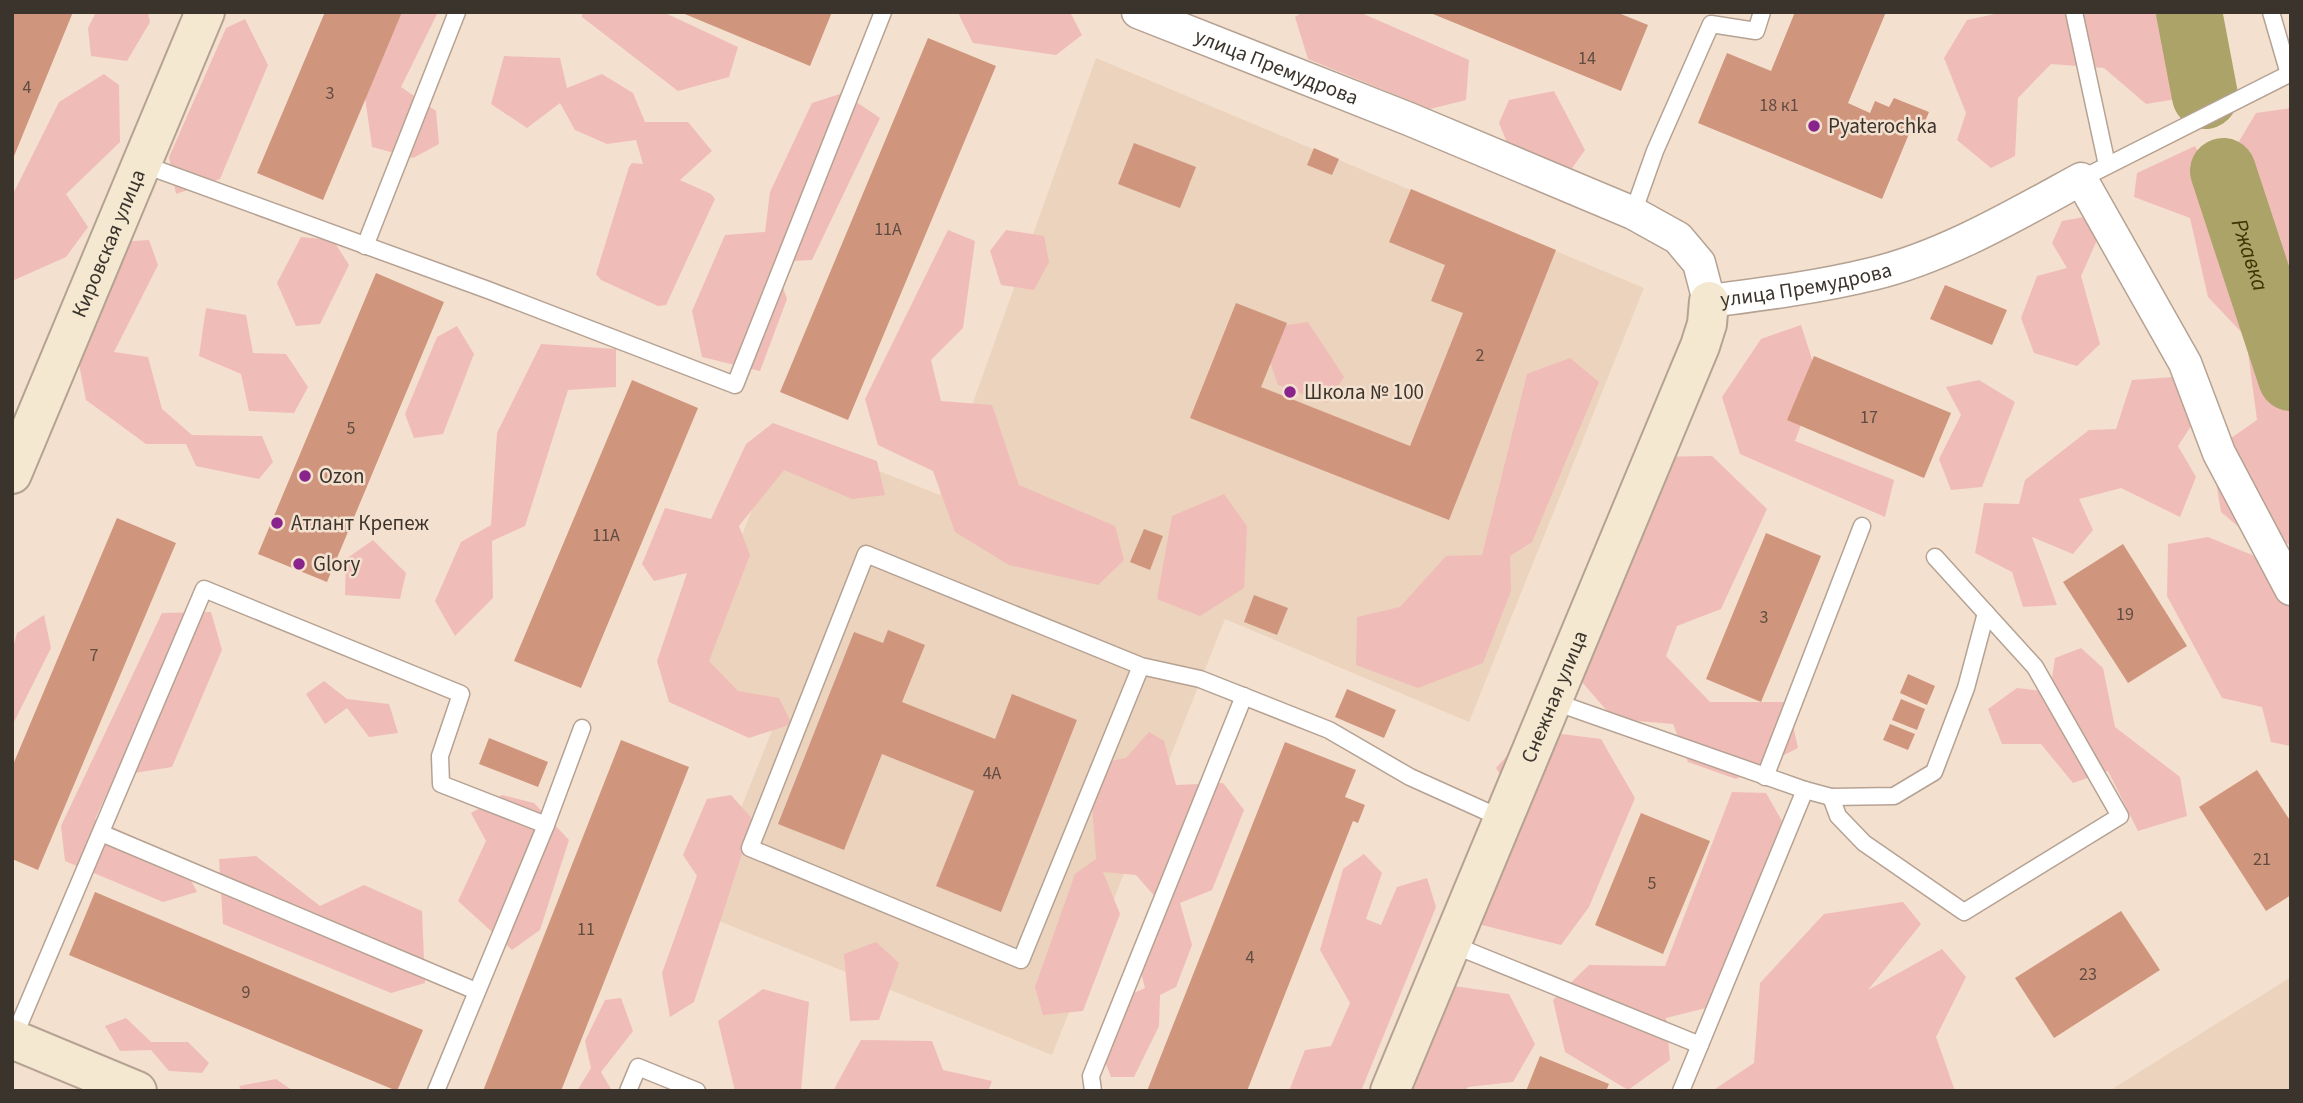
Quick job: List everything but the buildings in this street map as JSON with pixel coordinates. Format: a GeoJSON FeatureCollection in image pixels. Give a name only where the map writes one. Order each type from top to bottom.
{"type":"FeatureCollection","features":[{"type":"Feature","properties":{"kind":"street","name":"Кировская улица"},"geometry":{"type":"LineString","coordinates":[[12,474],[205,12]]}},
{"type":"Feature","properties":{"kind":"street","name":"улица Премудрова"},"geometry":{"type":"LineString","coordinates":[[1138,12],[1188,22],[1633,214],[1678,238],[1699,263],[1709,301],[1789,291],[1875,274],[1984,233],[2094,172]]}},
{"type":"Feature","properties":{"kind":"street"},"geometry":{"type":"LineString","coordinates":[[2094,172],[2185,363],[2219,453],[2291,589]]}},
{"type":"Feature","properties":{"kind":"street","name":"Снежная улица"},"geometry":{"type":"LineString","coordinates":[[1390,1091],[1700,346],[1707,324],[1709,301]]}},
{"type":"Feature","properties":{"kind":"street"},"geometry":{"type":"LineString","coordinates":[[13,1039],[137,1091]]}},
{"type":"Feature","properties":{"kind":"lane"},"geometry":{"type":"LineString","coordinates":[[365,246],[457,12]]}},
{"type":"Feature","properties":{"kind":"lane"},"geometry":{"type":"LineString","coordinates":[[142,164],[735,385],[883,12]]}},
{"type":"Feature","properties":{"kind":"lane"},"geometry":{"type":"LineString","coordinates":[[1633,214],[1655,151],[1711,24],[1756,31],[1762,12]]}},
{"type":"Feature","properties":{"kind":"lane"},"geometry":{"type":"LineString","coordinates":[[2074,12],[2094,172],[2290,74],[2271,12]]}},
{"type":"Feature","properties":{"kind":"lane"},"geometry":{"type":"LineString","coordinates":[[1765,777],[1862,526]]}},
{"type":"Feature","properties":{"kind":"lane"},"geometry":{"type":"LineString","coordinates":[[1141,666],[1021,960],[750,848],[866,554],[1141,666],[1200,679],[1328,730],[1410,777],[1503,819]]}},
{"type":"Feature","properties":{"kind":"lane"},"geometry":{"type":"LineString","coordinates":[[1831,797],[1838,817],[1864,843],[1964,912],[2120,817],[2035,667],[1936,557]]}},
{"type":"Feature","properties":{"kind":"lane"},"geometry":{"type":"LineString","coordinates":[[13,1039],[204,589],[461,694],[440,756],[441,784],[546,825]]}},
{"type":"Feature","properties":{"kind":"lane"},"geometry":{"type":"LineString","coordinates":[[1552,701],[1805,790],[1831,797],[1894,796],[1934,772],[1966,688],[1986,613]]}},
{"type":"Feature","properties":{"kind":"lane"},"geometry":{"type":"LineString","coordinates":[[1093,1091],[1091,1076],[1244,696]]}},
{"type":"Feature","properties":{"kind":"lane"},"geometry":{"type":"LineString","coordinates":[[436,1091],[546,825],[582,728]]}},
{"type":"Feature","properties":{"kind":"lane"},"geometry":{"type":"LineString","coordinates":[[1681,1091],[1805,790]]}},
{"type":"Feature","properties":{"kind":"lane"},"geometry":{"type":"LineString","coordinates":[[102,833],[476,991]]}},
{"type":"Feature","properties":{"kind":"lane"},"geometry":{"type":"LineString","coordinates":[[1451,944],[1700,1045]]}},
{"type":"Feature","properties":{"kind":"lane"},"geometry":{"type":"LineString","coordinates":[[628,1091],[638,1067],[697,1091]]}},
{"type":"Feature","properties":{"kind":"shaded area"},"geometry":{"type":"Polygon","coordinates":[[[96,12],[148,12],[150,22],[127,61],[91,56],[88,28],[96,12]]]}},
{"type":"Feature","properties":{"kind":"shaded area"},"geometry":{"type":"Polygon","coordinates":[[[395,12],[438,12],[401,87],[436,111],[439,144],[413,158],[372,147],[364,90],[395,12]]]}},
{"type":"Feature","properties":{"kind":"shaded area"},"geometry":{"type":"Polygon","coordinates":[[[582,12],[663,12],[738,47],[729,77],[678,91],[582,17],[582,12]]]}},
{"type":"Feature","properties":{"kind":"shaded area"},"geometry":{"type":"Polygon","coordinates":[[[961,12],[1070,12],[1082,35],[1056,55],[973,43],[959,15],[961,12]]]}},
{"type":"Feature","properties":{"kind":"shaded area"},"geometry":{"type":"Polygon","coordinates":[[[1303,12],[1359,12],[1469,60],[1466,100],[1430,109],[1308,59],[1295,17],[1303,12]]]}},
{"type":"Feature","properties":{"kind":"shaded area"},"geometry":{"type":"Polygon","coordinates":[[[2004,12],[2223,12],[2221,73],[2195,96],[2146,104],[2104,68],[2051,64],[2018,98],[2015,156],[1991,168],[1957,140],[1966,113],[1944,58],[1967,20],[2004,12]]]}},
{"type":"Feature","properties":{"kind":"shaded area"},"geometry":{"type":"Polygon","coordinates":[[[245,19],[268,65],[220,179],[176,194],[169,157],[226,28],[245,19]]]}},
{"type":"Feature","properties":{"kind":"shaded area"},"geometry":{"type":"Polygon","coordinates":[[[504,56],[560,58],[567,88],[602,74],[633,93],[645,122],[688,122],[712,151],[680,180],[711,194],[715,199],[666,305],[658,306],[601,280],[596,274],[629,167],[632,163],[643,164],[636,140],[607,144],[575,130],[560,103],[527,128],[491,104],[504,56]]]}},
{"type":"Feature","properties":{"kind":"shaded area"},"geometry":{"type":"Polygon","coordinates":[[[1096,58],[1644,288],[1469,722],[1225,619],[1052,1055],[699,913],[775,723],[683,686],[782,433],[940,495],[1096,58]]]}},
{"type":"Feature","properties":{"kind":"shaded area"},"geometry":{"type":"Polygon","coordinates":[[[104,74],[119,85],[120,142],[66,194],[88,227],[66,257],[12,281],[12,196],[59,102],[104,74]]]}},
{"type":"Feature","properties":{"kind":"shaded area"},"geometry":{"type":"Polygon","coordinates":[[[1554,91],[1585,150],[1568,174],[1518,170],[1499,123],[1509,100],[1554,91]]]}},
{"type":"Feature","properties":{"kind":"shaded area"},"geometry":{"type":"Polygon","coordinates":[[[843,93],[880,118],[812,260],[774,262],[787,299],[760,371],[702,357],[692,311],[725,235],[765,232],[770,192],[812,103],[843,93]]]}},
{"type":"Feature","properties":{"kind":"shaded area"},"geometry":{"type":"Polygon","coordinates":[[[2291,108],[2291,544],[2253,539],[2221,512],[2211,452],[2257,420],[2246,337],[2208,297],[2190,218],[2134,197],[2137,173],[2195,146],[2224,200],[2247,194],[2235,148],[2256,113],[2291,108]]]}},
{"type":"Feature","properties":{"kind":"shaded area"},"geometry":{"type":"Polygon","coordinates":[[[2084,217],[2098,238],[2081,276],[2100,344],[2077,366],[2034,353],[2021,318],[2037,276],[2067,268],[2052,243],[2062,221],[2084,217]]]}},
{"type":"Feature","properties":{"kind":"shaded area"},"geometry":{"type":"Polygon","coordinates":[[[948,230],[975,241],[963,328],[931,360],[941,401],[992,405],[1019,485],[1115,526],[1124,560],[1098,585],[1009,565],[955,532],[933,471],[878,445],[865,399],[948,230]]]}},
{"type":"Feature","properties":{"kind":"shaded area"},"geometry":{"type":"Polygon","coordinates":[[[1006,230],[1044,236],[1049,262],[1034,290],[1001,285],[990,251],[1006,230]]]}},
{"type":"Feature","properties":{"kind":"shaded area"},"geometry":{"type":"Polygon","coordinates":[[[301,237],[333,240],[349,265],[320,324],[296,326],[277,283],[301,237]]]}},
{"type":"Feature","properties":{"kind":"shaded area"},"geometry":{"type":"Polygon","coordinates":[[[149,240],[158,265],[114,352],[148,357],[162,409],[192,435],[262,436],[273,462],[259,479],[196,466],[186,444],[146,444],[86,400],[76,349],[121,242],[149,240]]]}},
{"type":"Feature","properties":{"kind":"shaded area"},"geometry":{"type":"Polygon","coordinates":[[[206,308],[246,315],[253,353],[286,354],[308,387],[294,413],[249,411],[241,374],[199,356],[206,308]]]}},
{"type":"Feature","properties":{"kind":"shaded area"},"geometry":{"type":"Polygon","coordinates":[[[1308,322],[1344,377],[1327,403],[1278,385],[1259,329],[1308,322]]]}},
{"type":"Feature","properties":{"kind":"shaded area"},"geometry":{"type":"Polygon","coordinates":[[[1801,325],[1818,378],[1795,441],[1894,480],[1885,517],[1740,454],[1722,397],[1761,339],[1801,325]]]}},
{"type":"Feature","properties":{"kind":"shaded area"},"geometry":{"type":"Polygon","coordinates":[[[457,326],[474,354],[443,434],[414,438],[405,414],[437,337],[457,326]]]}},
{"type":"Feature","properties":{"kind":"shaded area"},"geometry":{"type":"Polygon","coordinates":[[[541,344],[616,349],[616,387],[568,390],[525,526],[492,541],[493,598],[455,636],[435,601],[461,542],[491,525],[497,433],[541,344]]]}},
{"type":"Feature","properties":{"kind":"shaded area"},"geometry":{"type":"Polygon","coordinates":[[[1570,358],[1599,382],[1532,542],[1510,556],[1511,591],[1483,663],[1418,688],[1356,665],[1357,617],[1400,607],[1446,556],[1482,555],[1527,374],[1570,358]]]}},
{"type":"Feature","properties":{"kind":"shaded area"},"geometry":{"type":"Polygon","coordinates":[[[2173,377],[2197,417],[2178,446],[2196,477],[2180,517],[2121,488],[2079,499],[2093,530],[2073,554],[2032,537],[2057,605],[2023,607],[2012,572],[1975,553],[1984,503],[2019,504],[2025,480],[2089,430],[2116,429],[2132,380],[2173,377]]]}},
{"type":"Feature","properties":{"kind":"shaded area"},"geometry":{"type":"Polygon","coordinates":[[[1979,380],[2015,402],[1982,487],[1951,490],[1939,459],[1961,415],[1946,387],[1979,380]]]}},
{"type":"Feature","properties":{"kind":"shaded area"},"geometry":{"type":"Polygon","coordinates":[[[773,423],[877,461],[885,495],[852,499],[784,470],[739,526],[750,555],[709,661],[738,691],[779,698],[792,724],[749,738],[669,702],[657,661],[687,573],[654,581],[642,564],[665,508],[711,519],[746,444],[773,423]]]}},
{"type":"Feature","properties":{"kind":"shaded area"},"geometry":{"type":"Polygon","coordinates":[[[1712,456],[1767,509],[1721,609],[1677,626],[1666,656],[1710,702],[1788,702],[1798,748],[1736,779],[1688,762],[1673,724],[1614,719],[1575,674],[1646,457],[1712,456]]]}},
{"type":"Feature","properties":{"kind":"shaded area"},"geometry":{"type":"Polygon","coordinates":[[[1224,494],[1247,526],[1244,588],[1200,616],[1157,599],[1172,516],[1224,494]]]}},
{"type":"Feature","properties":{"kind":"shaded area"},"geometry":{"type":"Polygon","coordinates":[[[2208,537],[2262,559],[2291,607],[2291,746],[2271,742],[2262,707],[2222,698],[2167,596],[2168,544],[2208,537]]]}},
{"type":"Feature","properties":{"kind":"shaded area"},"geometry":{"type":"Polygon","coordinates":[[[373,540],[406,573],[400,599],[345,595],[346,559],[373,540]]]}},
{"type":"Feature","properties":{"kind":"shaded area"},"geometry":{"type":"Polygon","coordinates":[[[211,612],[222,650],[172,767],[115,776],[95,819],[180,858],[197,892],[163,902],[65,861],[61,826],[162,613],[211,612]]]}},
{"type":"Feature","properties":{"kind":"shaded area"},"geometry":{"type":"Polygon","coordinates":[[[44,615],[51,648],[12,726],[12,652],[17,633],[44,615]]]}},
{"type":"Feature","properties":{"kind":"shaded area"},"geometry":{"type":"Polygon","coordinates":[[[2081,648],[2103,668],[2115,727],[2180,777],[2187,816],[2138,831],[2108,771],[2073,783],[2041,744],[2002,744],[1988,709],[2017,688],[2050,692],[2055,658],[2081,648]]]}},
{"type":"Feature","properties":{"kind":"shaded area"},"geometry":{"type":"Polygon","coordinates":[[[324,681],[347,699],[389,704],[398,733],[369,737],[347,708],[325,724],[306,694],[324,681]]]}},
{"type":"Feature","properties":{"kind":"shaded area"},"geometry":{"type":"Polygon","coordinates":[[[1530,730],[1601,739],[1635,798],[1589,907],[1561,945],[1482,925],[1461,891],[1524,809],[1496,768],[1530,730]]]}},
{"type":"Feature","properties":{"kind":"shaded area"},"geometry":{"type":"Polygon","coordinates":[[[1149,732],[1164,741],[1176,785],[1223,783],[1244,810],[1212,890],[1180,903],[1192,945],[1176,987],[1160,995],[1159,1026],[1134,1077],[1111,1077],[1098,1043],[1116,1001],[1145,988],[1136,954],[1157,899],[1136,875],[1103,872],[1120,914],[1083,1011],[1043,1015],[1035,987],[1075,874],[1096,859],[1089,765],[1126,758],[1149,732]]]}},
{"type":"Feature","properties":{"kind":"shaded area"},"geometry":{"type":"Polygon","coordinates":[[[1732,792],[1766,793],[1782,821],[1706,1008],[1666,1018],[1670,1060],[1628,1090],[1565,1052],[1553,1000],[1589,965],[1665,966],[1732,792]]]}},
{"type":"Feature","properties":{"kind":"shaded area"},"geometry":{"type":"Polygon","coordinates":[[[502,795],[534,803],[569,840],[540,930],[512,950],[458,901],[486,841],[471,813],[502,795]]]}},
{"type":"Feature","properties":{"kind":"shaded area"},"geometry":{"type":"Polygon","coordinates":[[[731,795],[753,820],[694,1002],[670,1017],[662,973],[697,876],[683,855],[707,799],[731,795]]]}},
{"type":"Feature","properties":{"kind":"shaded area"},"geometry":{"type":"Polygon","coordinates":[[[1364,854],[1382,873],[1366,919],[1381,925],[1397,887],[1427,878],[1436,907],[1361,1091],[1289,1091],[1305,1050],[1331,1046],[1350,1003],[1320,950],[1343,869],[1364,854]]]}},
{"type":"Feature","properties":{"kind":"shaded area"},"geometry":{"type":"Polygon","coordinates":[[[256,856],[320,906],[364,885],[422,911],[425,983],[391,993],[223,924],[219,859],[256,856]]]}},
{"type":"Feature","properties":{"kind":"shaded area"},"geometry":{"type":"Polygon","coordinates":[[[1903,902],[1921,924],[1868,990],[1942,949],[1966,977],[1936,1037],[1955,1091],[1712,1091],[1754,1063],[1760,983],[1824,914],[1903,902]]]}},
{"type":"Feature","properties":{"kind":"shaded area"},"geometry":{"type":"Polygon","coordinates":[[[876,942],[899,963],[879,1020],[850,1021],[844,954],[876,942]]]}},
{"type":"Feature","properties":{"kind":"shaded area"},"geometry":{"type":"Polygon","coordinates":[[[2291,977],[2291,1091],[2109,1091],[2291,977]]]}},
{"type":"Feature","properties":{"kind":"shaded area"},"geometry":{"type":"Polygon","coordinates":[[[1426,982],[1509,994],[1535,1044],[1513,1082],[1468,1087],[1465,1091],[1389,1091],[1426,982]]]}},
{"type":"Feature","properties":{"kind":"shaded area"},"geometry":{"type":"Polygon","coordinates":[[[763,989],[809,1002],[801,1091],[735,1091],[718,1021],[763,989]]]}},
{"type":"Feature","properties":{"kind":"shaded area"},"geometry":{"type":"Polygon","coordinates":[[[621,998],[633,1031],[601,1072],[612,1091],[577,1091],[591,1068],[585,1041],[605,1000],[621,998]]]}},
{"type":"Feature","properties":{"kind":"shaded area"},"geometry":{"type":"Polygon","coordinates":[[[126,1018],[151,1042],[188,1042],[209,1063],[202,1073],[169,1071],[151,1050],[120,1051],[105,1026],[126,1018]]]}},
{"type":"Feature","properties":{"kind":"shaded area"},"geometry":{"type":"Polygon","coordinates":[[[861,1040],[932,1041],[943,1070],[992,1081],[988,1091],[833,1091],[861,1040]]]}},
{"type":"Feature","properties":{"kind":"shaded area"},"geometry":{"type":"Polygon","coordinates":[[[276,1079],[293,1091],[242,1091],[239,1086],[276,1079]]]}},
{"type":"Feature","properties":{"kind":"waterway","name":"Ржавка"},"geometry":{"type":"LineString","coordinates":[[2189,12],[2205,96]]}},
{"type":"Feature","properties":{"kind":"waterway","name":"Ржавка"},"geometry":{"type":"LineString","coordinates":[[2223,171],[2291,378]]}},
{"type":"Feature","properties":{"kind":"place","name":"Pyaterochka"},"geometry":{"type":"Point","coordinates":[1814,126]}},
{"type":"Feature","properties":{"kind":"place","name":"Школа № 100"},"geometry":{"type":"Point","coordinates":[1290,392]}},
{"type":"Feature","properties":{"kind":"place","name":"Ozon"},"geometry":{"type":"Point","coordinates":[305,476]}},
{"type":"Feature","properties":{"kind":"place","name":"Атлант Крепеж"},"geometry":{"type":"Point","coordinates":[277,523]}},
{"type":"Feature","properties":{"kind":"place","name":"Glory"},"geometry":{"type":"Point","coordinates":[299,564]}}]}
